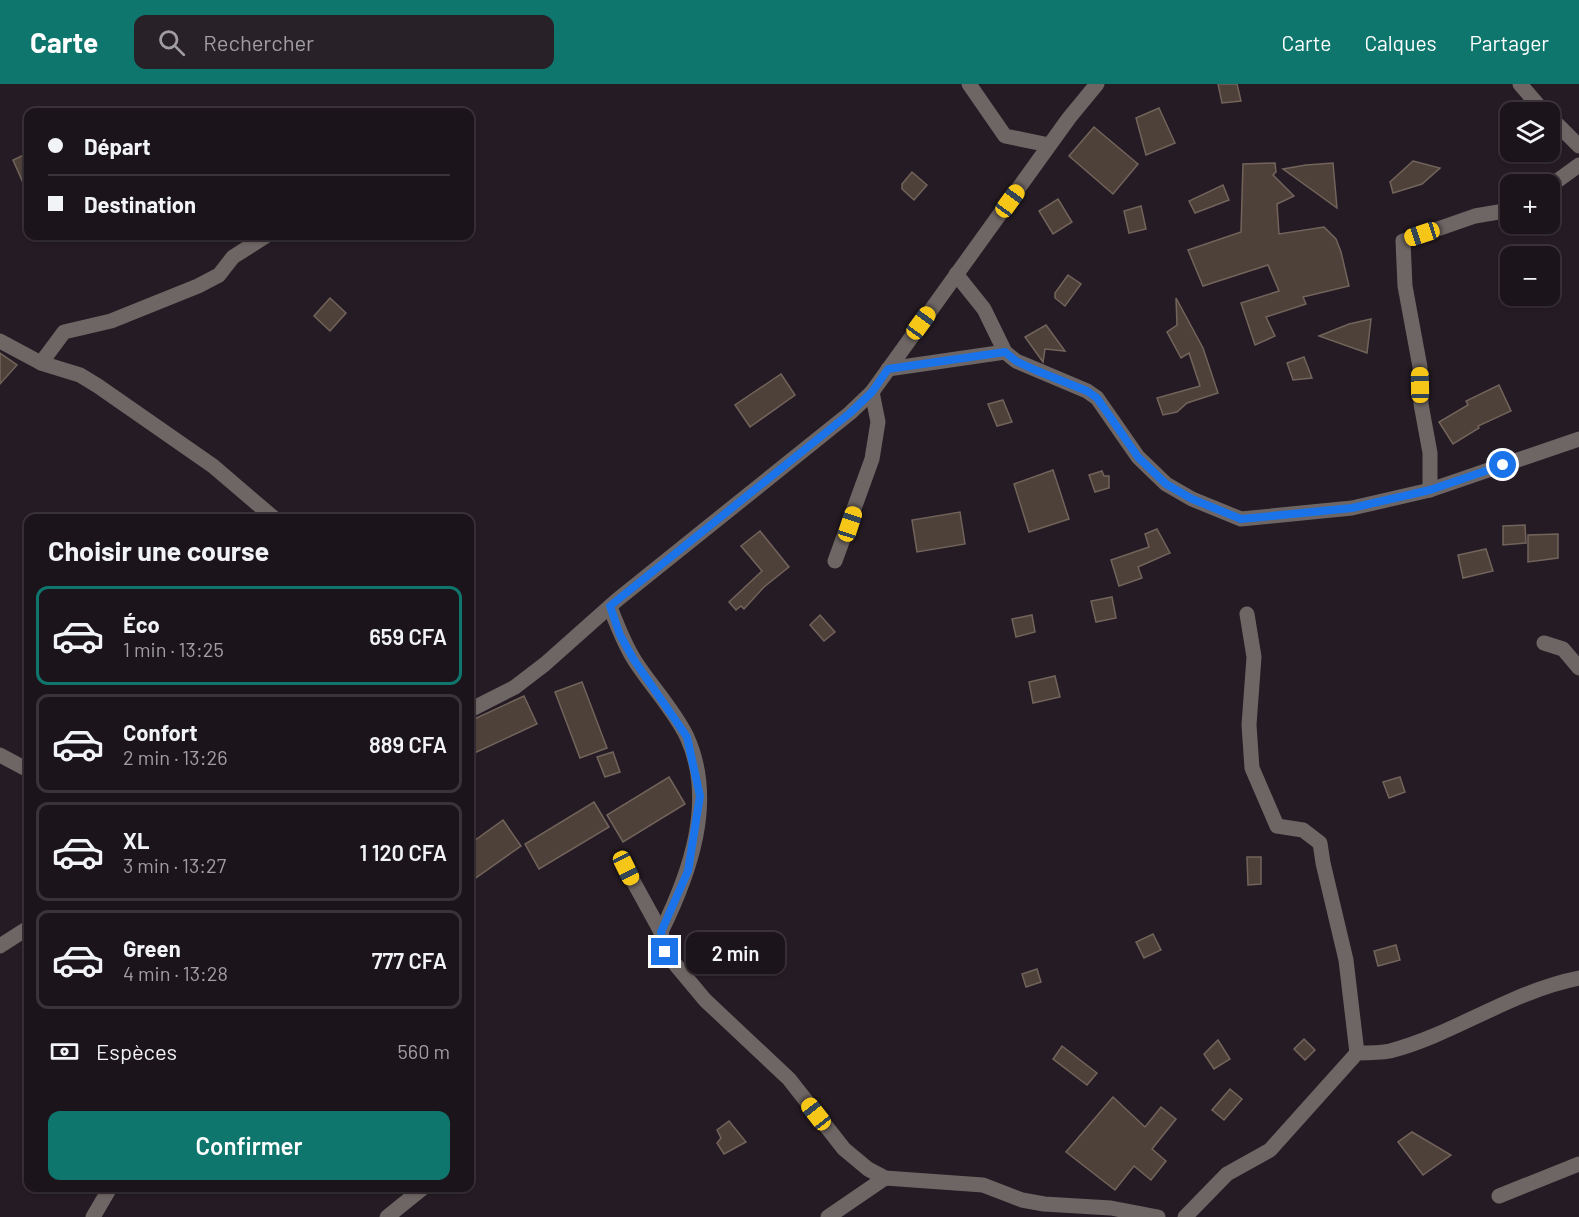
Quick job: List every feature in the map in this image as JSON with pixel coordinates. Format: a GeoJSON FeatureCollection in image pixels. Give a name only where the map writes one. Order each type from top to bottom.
{"type":"FeatureCollection","features":[{"type":"Feature","properties":{"kind":"street"},"geometry":{"type":"LineString","coordinates":[[969,84],[1005,136],[1049,145]]}},
{"type":"Feature","properties":{"kind":"street"},"geometry":{"type":"LineString","coordinates":[[474,708],[515,687],[610,606],[850,413],[872,392],[1049,145],[1097,84]]}},
{"type":"Feature","properties":{"kind":"street"},"geometry":{"type":"LineString","coordinates":[[1520,84],[1536,102]]}},
{"type":"Feature","properties":{"kind":"street"},"geometry":{"type":"LineString","coordinates":[[1560,127],[1579,146]]}},
{"type":"Feature","properties":{"kind":"street"},"geometry":{"type":"LineString","coordinates":[[1560,179],[1579,165]]}},
{"type":"Feature","properties":{"kind":"street"},"geometry":{"type":"LineString","coordinates":[[1430,490],[1430,453],[1420,404],[1420,367],[1405,286],[1403,241],[1474,216],[1500,212]]}},
{"type":"Feature","properties":{"kind":"street"},"geometry":{"type":"LineString","coordinates":[[41,363],[64,332],[111,321],[198,286],[219,275],[233,257],[260,240]]}},
{"type":"Feature","properties":{"kind":"street"},"geometry":{"type":"LineString","coordinates":[[956,274],[984,309],[1005,352],[1016,361],[1087,391],[1097,398],[1138,457],[1166,484],[1192,499],[1241,519],[1352,508],[1430,490],[1579,439]]}},
{"type":"Feature","properties":{"kind":"street"},"geometry":{"type":"LineString","coordinates":[[0,341],[41,363],[80,375],[98,386],[213,466],[269,514]]}},
{"type":"Feature","properties":{"kind":"street"},"geometry":{"type":"LineString","coordinates":[[888,369],[1005,352]]}},
{"type":"Feature","properties":{"kind":"street"},"geometry":{"type":"LineString","coordinates":[[835,561],[872,459],[878,422],[872,392]]}},
{"type":"Feature","properties":{"kind":"street"},"geometry":{"type":"LineString","coordinates":[[610,606],[620,635],[634,660],[687,737],[700,796],[688,871],[661,932]]}},
{"type":"Feature","properties":{"kind":"street"},"geometry":{"type":"LineString","coordinates":[[1247,614],[1254,657],[1249,725],[1252,768],[1277,826],[1303,830],[1320,843],[1346,960],[1357,1053]]}},
{"type":"Feature","properties":{"kind":"street"},"geometry":{"type":"LineString","coordinates":[[1544,643],[1563,649],[1579,668]]}},
{"type":"Feature","properties":{"kind":"street"},"geometry":{"type":"LineString","coordinates":[[0,755],[24,768]]}},
{"type":"Feature","properties":{"kind":"street"},"geometry":{"type":"LineString","coordinates":[[621,859],[661,932],[665,952],[705,1000],[789,1079],[844,1149],[868,1169],[885,1178],[983,1185],[1022,1200],[1044,1204],[1111,1208],[1158,1217]]}},
{"type":"Feature","properties":{"kind":"street"},"geometry":{"type":"LineString","coordinates":[[0,946],[24,931]]}},
{"type":"Feature","properties":{"kind":"street"},"geometry":{"type":"LineString","coordinates":[[1185,1217],[1227,1174],[1270,1150],[1357,1053],[1389,1051],[1563,981],[1579,978]]}},
{"type":"Feature","properties":{"kind":"street"},"geometry":{"type":"LineString","coordinates":[[1499,1196],[1579,1164]]}},
{"type":"Feature","properties":{"kind":"street"},"geometry":{"type":"LineString","coordinates":[[828,1217],[885,1178]]}},
{"type":"Feature","properties":{"kind":"street"},"geometry":{"type":"LineString","coordinates":[[93,1217],[108,1192]]}},
{"type":"Feature","properties":{"kind":"street"},"geometry":{"type":"LineString","coordinates":[[387,1217],[418,1192]]}},
{"type":"Feature","properties":{"kind":"building"},"geometry":{"type":"Polygon","coordinates":[[[1218,84],[1237,84],[1241,101],[1222,103],[1218,84]]]}},
{"type":"Feature","properties":{"kind":"building"},"geometry":{"type":"Polygon","coordinates":[[[1159,108],[1175,143],[1146,155],[1136,118],[1159,108]]]}},
{"type":"Feature","properties":{"kind":"building"},"geometry":{"type":"Polygon","coordinates":[[[1094,127],[1138,164],[1113,194],[1069,156],[1094,127]]]}},
{"type":"Feature","properties":{"kind":"building"},"geometry":{"type":"Polygon","coordinates":[[[24,155],[24,185],[13,160],[24,155]]]}},
{"type":"Feature","properties":{"kind":"building"},"geometry":{"type":"Polygon","coordinates":[[[1413,161],[1440,168],[1422,184],[1393,193],[1390,182],[1413,161]]]}},
{"type":"Feature","properties":{"kind":"building"},"geometry":{"type":"Polygon","coordinates":[[[1275,163],[1276,172],[1273,175],[1294,196],[1277,204],[1279,234],[1324,227],[1336,239],[1349,286],[1303,297],[1306,304],[1266,317],[1275,336],[1255,345],[1241,303],[1279,291],[1268,265],[1203,286],[1188,250],[1241,232],[1243,164],[1275,163]]]}},
{"type":"Feature","properties":{"kind":"building"},"geometry":{"type":"Polygon","coordinates":[[[1333,163],[1337,208],[1283,169],[1306,165],[1333,163]]]}},
{"type":"Feature","properties":{"kind":"building"},"geometry":{"type":"Polygon","coordinates":[[[912,172],[927,185],[914,200],[902,189],[902,184],[912,172]]]}},
{"type":"Feature","properties":{"kind":"building"},"geometry":{"type":"Polygon","coordinates":[[[1223,185],[1229,200],[1195,213],[1189,201],[1223,185]]]}},
{"type":"Feature","properties":{"kind":"building"},"geometry":{"type":"Polygon","coordinates":[[[1058,199],[1072,222],[1053,234],[1039,211],[1058,199]]]}},
{"type":"Feature","properties":{"kind":"building"},"geometry":{"type":"Polygon","coordinates":[[[1141,206],[1146,229],[1129,233],[1124,211],[1141,206]]]}},
{"type":"Feature","properties":{"kind":"building"},"geometry":{"type":"Polygon","coordinates":[[[1068,275],[1081,284],[1065,306],[1055,298],[1055,293],[1068,275]]]}},
{"type":"Feature","properties":{"kind":"building"},"geometry":{"type":"Polygon","coordinates":[[[330,298],[346,313],[330,331],[314,316],[330,298]]]}},
{"type":"Feature","properties":{"kind":"building"},"geometry":{"type":"Polygon","coordinates":[[[1176,298],[1203,348],[1218,393],[1187,403],[1177,412],[1163,415],[1157,398],[1200,386],[1189,353],[1181,358],[1167,332],[1177,325],[1176,298]]]}},
{"type":"Feature","properties":{"kind":"building"},"geometry":{"type":"Polygon","coordinates":[[[1371,319],[1367,353],[1319,336],[1349,324],[1371,319]]]}},
{"type":"Feature","properties":{"kind":"building"},"geometry":{"type":"Polygon","coordinates":[[[1046,325],[1065,351],[1045,349],[1043,362],[1025,337],[1046,325]]]}},
{"type":"Feature","properties":{"kind":"building"},"geometry":{"type":"Polygon","coordinates":[[[0,353],[17,365],[0,384],[0,353]]]}},
{"type":"Feature","properties":{"kind":"building"},"geometry":{"type":"Polygon","coordinates":[[[1304,357],[1312,378],[1293,380],[1287,363],[1304,357]]]}},
{"type":"Feature","properties":{"kind":"building"},"geometry":{"type":"Polygon","coordinates":[[[781,374],[795,395],[750,427],[735,405],[781,374]]]}},
{"type":"Feature","properties":{"kind":"building"},"geometry":{"type":"Polygon","coordinates":[[[1499,385],[1511,411],[1478,426],[1479,428],[1453,444],[1439,422],[1468,405],[1466,401],[1499,385]]]}},
{"type":"Feature","properties":{"kind":"building"},"geometry":{"type":"Polygon","coordinates":[[[1003,400],[1012,422],[997,426],[988,404],[1003,400]]]}},
{"type":"Feature","properties":{"kind":"building"},"geometry":{"type":"Polygon","coordinates":[[[1053,470],[1069,519],[1029,532],[1014,484],[1053,470]]]}},
{"type":"Feature","properties":{"kind":"building"},"geometry":{"type":"Polygon","coordinates":[[[1102,471],[1104,476],[1109,476],[1109,488],[1095,492],[1089,475],[1102,471]]]}},
{"type":"Feature","properties":{"kind":"building"},"geometry":{"type":"Polygon","coordinates":[[[960,512],[965,544],[917,552],[912,520],[960,512]]]}},
{"type":"Feature","properties":{"kind":"building"},"geometry":{"type":"Polygon","coordinates":[[[1525,525],[1526,543],[1503,545],[1503,526],[1525,525]]]}},
{"type":"Feature","properties":{"kind":"building"},"geometry":{"type":"Polygon","coordinates":[[[1157,529],[1170,553],[1138,567],[1142,578],[1119,586],[1111,560],[1149,547],[1145,534],[1157,529]]]}},
{"type":"Feature","properties":{"kind":"building"},"geometry":{"type":"Polygon","coordinates":[[[760,531],[789,567],[764,587],[744,609],[741,606],[736,610],[729,602],[762,571],[741,546],[760,531]]]}},
{"type":"Feature","properties":{"kind":"building"},"geometry":{"type":"Polygon","coordinates":[[[1558,534],[1558,558],[1528,562],[1528,535],[1558,534]]]}},
{"type":"Feature","properties":{"kind":"building"},"geometry":{"type":"Polygon","coordinates":[[[1486,549],[1493,571],[1463,578],[1458,555],[1486,549]]]}},
{"type":"Feature","properties":{"kind":"building"},"geometry":{"type":"Polygon","coordinates":[[[1112,597],[1116,618],[1096,622],[1091,601],[1112,597]]]}},
{"type":"Feature","properties":{"kind":"building"},"geometry":{"type":"Polygon","coordinates":[[[820,615],[835,632],[824,641],[810,625],[820,615]]]}},
{"type":"Feature","properties":{"kind":"building"},"geometry":{"type":"Polygon","coordinates":[[[1032,615],[1035,632],[1016,637],[1012,619],[1032,615]]]}},
{"type":"Feature","properties":{"kind":"building"},"geometry":{"type":"Polygon","coordinates":[[[1055,676],[1060,697],[1033,703],[1029,682],[1055,676]]]}},
{"type":"Feature","properties":{"kind":"building"},"geometry":{"type":"Polygon","coordinates":[[[582,682],[607,748],[580,758],[555,692],[582,682]]]}},
{"type":"Feature","properties":{"kind":"building"},"geometry":{"type":"Polygon","coordinates":[[[524,696],[537,724],[474,753],[474,719],[524,696]]]}},
{"type":"Feature","properties":{"kind":"building"},"geometry":{"type":"Polygon","coordinates":[[[613,752],[620,772],[605,777],[597,757],[613,752]]]}},
{"type":"Feature","properties":{"kind":"building"},"geometry":{"type":"Polygon","coordinates":[[[669,777],[685,804],[623,842],[607,815],[669,777]]]}},
{"type":"Feature","properties":{"kind":"building"},"geometry":{"type":"Polygon","coordinates":[[[1400,777],[1405,792],[1389,798],[1383,782],[1400,777]]]}},
{"type":"Feature","properties":{"kind":"building"},"geometry":{"type":"Polygon","coordinates":[[[594,802],[609,827],[539,869],[525,844],[594,802]]]}},
{"type":"Feature","properties":{"kind":"building"},"geometry":{"type":"Polygon","coordinates":[[[503,820],[521,846],[474,879],[474,841],[503,820]]]}},
{"type":"Feature","properties":{"kind":"building"},"geometry":{"type":"Polygon","coordinates":[[[1247,857],[1261,857],[1261,884],[1248,885],[1247,857]]]}},
{"type":"Feature","properties":{"kind":"building"},"geometry":{"type":"Polygon","coordinates":[[[1153,934],[1161,950],[1144,958],[1136,942],[1153,934]]]}},
{"type":"Feature","properties":{"kind":"building"},"geometry":{"type":"Polygon","coordinates":[[[1396,945],[1400,960],[1378,966],[1374,951],[1396,945]]]}},
{"type":"Feature","properties":{"kind":"building"},"geometry":{"type":"Polygon","coordinates":[[[1037,969],[1041,982],[1026,987],[1022,974],[1037,969]]]}},
{"type":"Feature","properties":{"kind":"building"},"geometry":{"type":"Polygon","coordinates":[[[1304,1039],[1315,1050],[1305,1060],[1294,1049],[1304,1039]]]}},
{"type":"Feature","properties":{"kind":"building"},"geometry":{"type":"Polygon","coordinates":[[[1218,1040],[1230,1059],[1214,1069],[1204,1054],[1218,1040]]]}},
{"type":"Feature","properties":{"kind":"building"},"geometry":{"type":"Polygon","coordinates":[[[1062,1046],[1097,1073],[1087,1085],[1053,1059],[1062,1046]]]}},
{"type":"Feature","properties":{"kind":"building"},"geometry":{"type":"Polygon","coordinates":[[[1230,1089],[1242,1099],[1224,1120],[1212,1110],[1230,1089]]]}},
{"type":"Feature","properties":{"kind":"building"},"geometry":{"type":"Polygon","coordinates":[[[1113,1097],[1145,1127],[1161,1107],[1176,1119],[1152,1149],[1166,1161],[1151,1180],[1134,1166],[1115,1190],[1066,1152],[1113,1097]]]}},
{"type":"Feature","properties":{"kind":"building"},"geometry":{"type":"Polygon","coordinates":[[[729,1121],[746,1142],[724,1154],[717,1143],[721,1138],[717,1130],[729,1121]]]}},
{"type":"Feature","properties":{"kind":"building"},"geometry":{"type":"Polygon","coordinates":[[[1412,1132],[1451,1155],[1423,1175],[1398,1142],[1412,1132]]]}},
{"type":"Feature","properties":{"kind":"route"},"geometry":{"type":"LineString","coordinates":[[665,952],[661,932],[688,871],[697,827],[700,796],[696,768],[687,737],[634,660],[620,635],[610,606],[850,413],[872,392],[888,369],[1005,352],[1016,361],[1087,391],[1097,398],[1138,457],[1166,484],[1192,499],[1241,519],[1352,508],[1430,490],[1503,465]]}}]}
